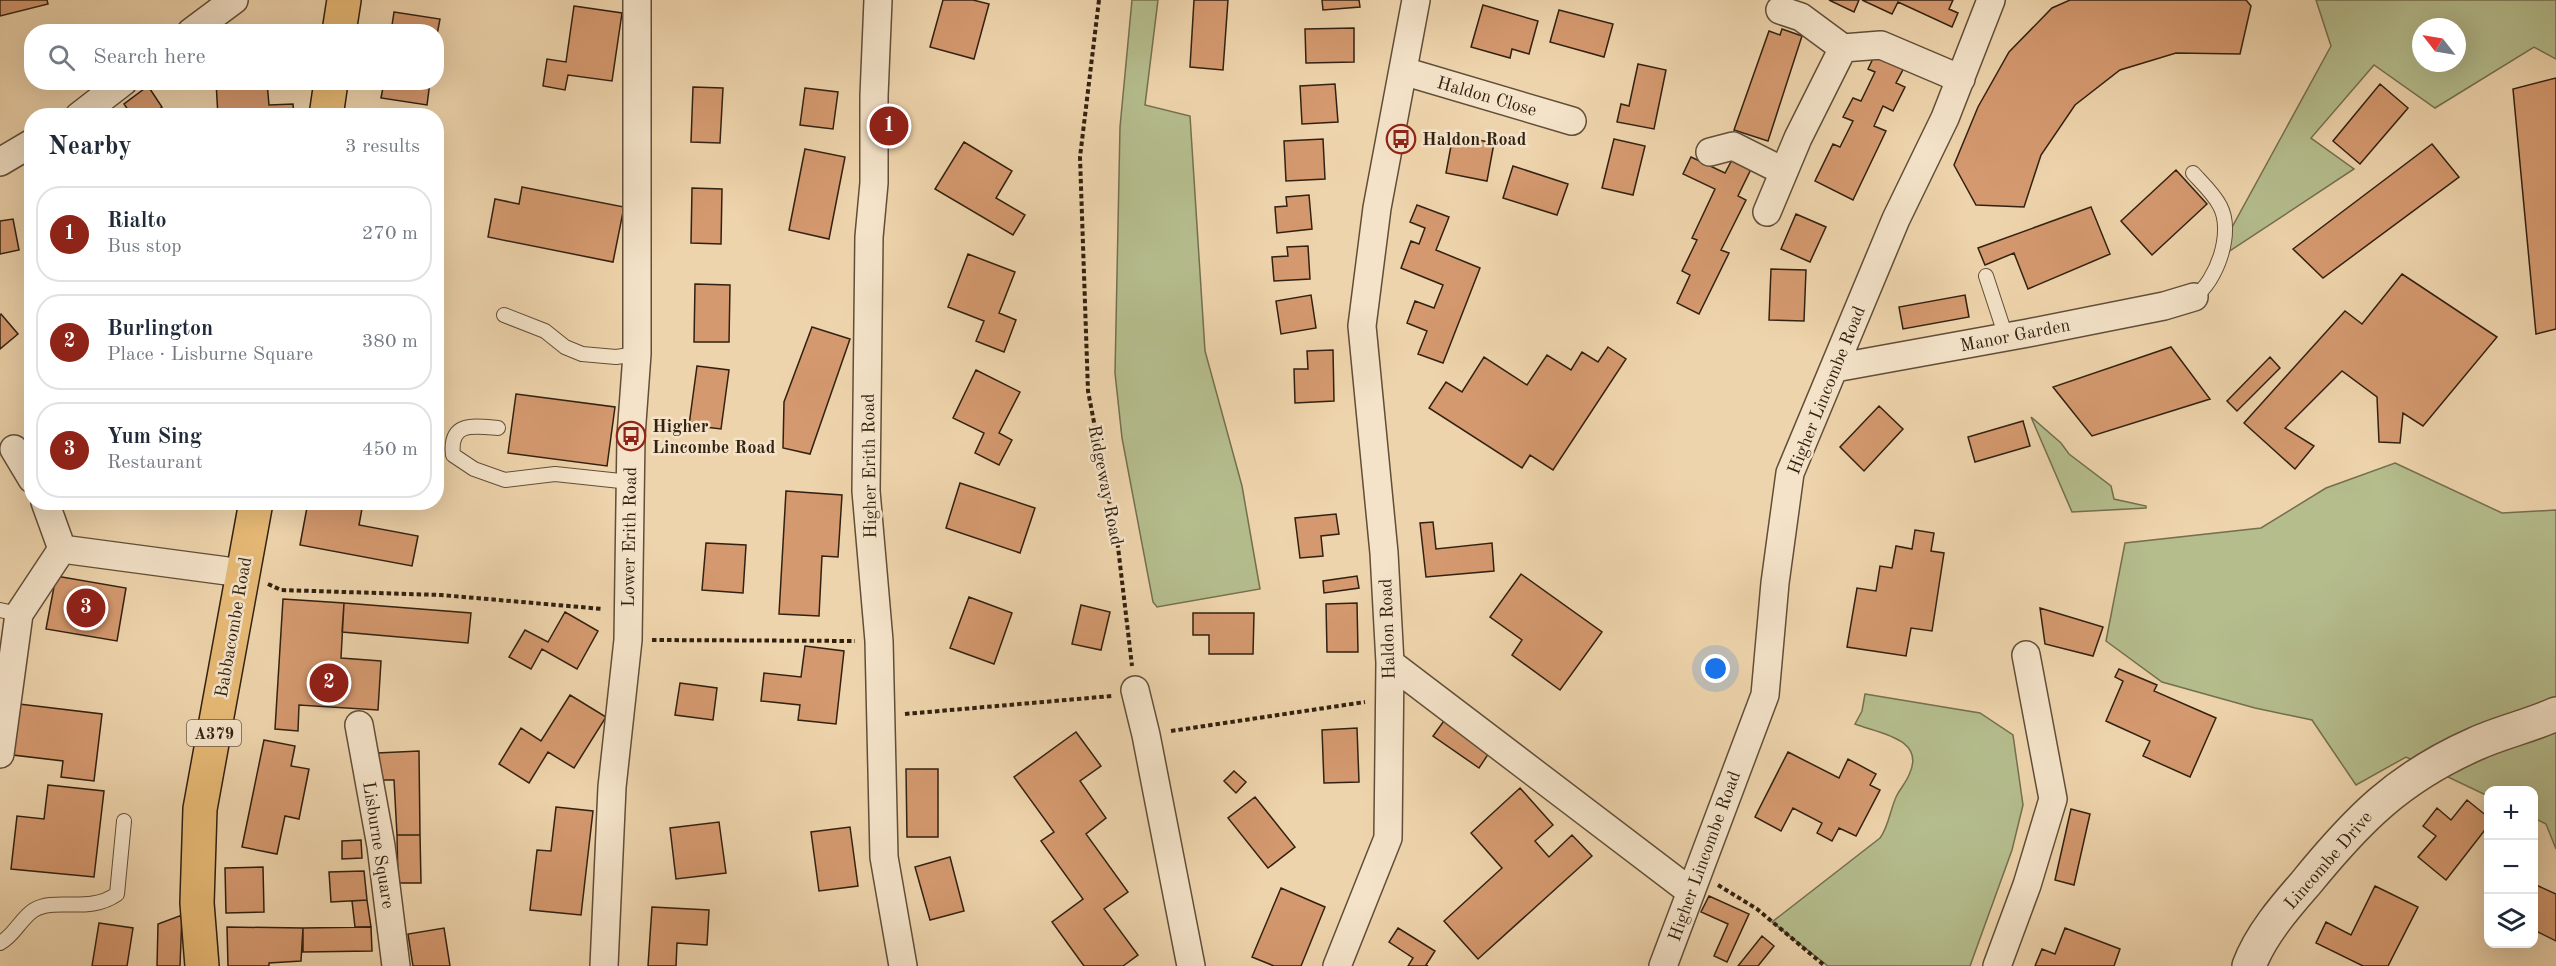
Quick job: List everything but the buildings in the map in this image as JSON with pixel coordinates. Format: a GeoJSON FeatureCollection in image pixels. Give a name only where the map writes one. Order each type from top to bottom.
{"type":"FeatureCollection","features":[{"type":"Feature","properties":{"kind":"main road"},"geometry":{"type":"LineString","coordinates":[[340,24],[344,0]]}},
{"type":"Feature","properties":{"kind":"main road"},"geometry":{"type":"LineString","coordinates":[[327,108],[330,90]]}},
{"type":"Feature","properties":{"kind":"main road","name":"Babbacombe Road"},"geometry":{"type":"LineString","coordinates":[[201,966],[198,903],[200,809],[254,510]]}},
{"type":"Feature","properties":{"kind":"street"},"geometry":{"type":"LineString","coordinates":[[202,24],[234,0]]}},
{"type":"Feature","properties":{"kind":"street","name":"Lower Erith Road"},"geometry":{"type":"LineString","coordinates":[[604,966],[612,787],[628,640],[630,482],[637,354],[637,0]]}},
{"type":"Feature","properties":{"kind":"street","name":"Higher Erith Road"},"geometry":{"type":"LineString","coordinates":[[878,0],[874,96],[874,183],[869,237],[866,491],[879,641],[884,857],[903,966]]}},
{"type":"Feature","properties":{"kind":"street","name":"Haldon Road"},"geometry":{"type":"LineString","coordinates":[[1337,966],[1388,838],[1390,663],[1384,553],[1362,326],[1379,198],[1416,0]]}},
{"type":"Feature","properties":{"kind":"street","name":"Higher Lincombe Road"},"geometry":{"type":"LineString","coordinates":[[1663,966],[1765,695],[1775,583],[1790,472],[1896,219],[1960,79],[1991,0]]}},
{"type":"Feature","properties":{"kind":"street"},"geometry":{"type":"LineString","coordinates":[[1780,10],[1801,17],[1843,48],[1881,45],[1960,79]]}},
{"type":"Feature","properties":{"kind":"street"},"geometry":{"type":"LineString","coordinates":[[1767,212],[1783,171],[1843,48]]}},
{"type":"Feature","properties":{"kind":"street","name":"Haldon Close"},"geometry":{"type":"LineString","coordinates":[[1403,71],[1572,121]]}},
{"type":"Feature","properties":{"kind":"street"},"geometry":{"type":"LineString","coordinates":[[89,108],[112,90]]}},
{"type":"Feature","properties":{"kind":"street"},"geometry":{"type":"LineString","coordinates":[[1710,152],[1733,146],[1783,171]]}},
{"type":"Feature","properties":{"kind":"street"},"geometry":{"type":"LineString","coordinates":[[0,162],[24,148]]}},
{"type":"Feature","properties":{"kind":"street","name":"Manor Garden"},"geometry":{"type":"LineString","coordinates":[[1835,368],[2164,306],[2194,297]]}},
{"type":"Feature","properties":{"kind":"street"},"geometry":{"type":"LineString","coordinates":[[14,449],[24,466]]}},
{"type":"Feature","properties":{"kind":"street"},"geometry":{"type":"LineString","coordinates":[[48,510],[62,549]]}},
{"type":"Feature","properties":{"kind":"street"},"geometry":{"type":"LineString","coordinates":[[62,549],[242,573]]}},
{"type":"Feature","properties":{"kind":"street"},"geometry":{"type":"LineString","coordinates":[[0,754],[9,612],[62,549]]}},
{"type":"Feature","properties":{"kind":"street"},"geometry":{"type":"LineString","coordinates":[[1997,966],[2027,885],[2053,799],[2026,656]]}},
{"type":"Feature","properties":{"kind":"street"},"geometry":{"type":"LineString","coordinates":[[1390,663],[1694,882]]}},
{"type":"Feature","properties":{"kind":"street"},"geometry":{"type":"LineString","coordinates":[[1135,690],[1191,966]]}},
{"type":"Feature","properties":{"kind":"street","name":"Lincombe Drive"},"geometry":{"type":"LineString","coordinates":[[2249,966],[2266,934],[2295,895],[2343,837],[2377,802],[2399,786],[2475,743],[2556,714]]}},
{"type":"Feature","properties":{"kind":"street","name":"Lisburne Square"},"geometry":{"type":"LineString","coordinates":[[358,725],[381,846],[396,966]]}},
{"type":"Feature","properties":{"kind":"lane"},"geometry":{"type":"LineString","coordinates":[[2193,173],[2220,206],[2226,222],[2224,238],[2212,276],[2203,290],[2194,297]]}},
{"type":"Feature","properties":{"kind":"lane"},"geometry":{"type":"LineString","coordinates":[[1986,276],[2006,337]]}},
{"type":"Feature","properties":{"kind":"lane"},"geometry":{"type":"LineString","coordinates":[[504,315],[545,331],[565,347],[582,354],[598,357],[637,354]]}},
{"type":"Feature","properties":{"kind":"lane"},"geometry":{"type":"LineString","coordinates":[[498,428],[470,426],[462,428],[453,441],[453,455],[474,470],[506,480],[555,474],[630,482]]}},
{"type":"Feature","properties":{"kind":"lane"},"geometry":{"type":"LineString","coordinates":[[0,943],[6,940],[33,910],[45,906],[87,906],[117,894],[124,821]]}},
{"type":"Feature","properties":{"kind":"path","name":"Ridgeway Road"},"geometry":{"type":"LineString","coordinates":[[1099,0],[1080,158],[1088,391],[1118,546],[1135,690]]}},
{"type":"Feature","properties":{"kind":"path"},"geometry":{"type":"LineString","coordinates":[[242,573],[281,590],[441,595],[628,611]]}},
{"type":"Feature","properties":{"kind":"path"},"geometry":{"type":"LineString","coordinates":[[628,640],[879,641]]}},
{"type":"Feature","properties":{"kind":"path"},"geometry":{"type":"LineString","coordinates":[[880,716],[1101,697]]}},
{"type":"Feature","properties":{"kind":"path"},"geometry":{"type":"LineString","coordinates":[[1184,729],[1390,699]]}},
{"type":"Feature","properties":{"kind":"path"},"geometry":{"type":"LineString","coordinates":[[1694,882],[1757,909],[1825,966]]}},
{"type":"Feature","properties":{"kind":"green space"},"geometry":{"type":"Polygon","coordinates":[[[1132,0],[1158,0],[1145,105],[1190,116],[1205,351],[1242,486],[1260,589],[1157,607],[1153,602],[1122,438],[1115,373],[1120,127],[1132,0]]]}},
{"type":"Feature","properties":{"kind":"green space"},"geometry":{"type":"Polygon","coordinates":[[[2316,0],[2556,0],[2556,59],[2534,47],[2435,108],[2374,65],[2311,138],[2354,169],[2213,262],[2331,46],[2316,0]]]}},
{"type":"Feature","properties":{"kind":"green space"},"geometry":{"type":"Polygon","coordinates":[[[2031,417],[2061,443],[2069,454],[2111,486],[2114,499],[2146,506],[2146,508],[2072,512],[2031,417]]]}},
{"type":"Feature","properties":{"kind":"green space"},"geometry":{"type":"Polygon","coordinates":[[[2395,463],[2502,513],[2556,510],[2556,849],[2546,824],[2538,820],[2538,786],[2484,786],[2484,794],[2406,757],[2356,785],[2312,720],[2255,708],[2162,682],[2106,641],[2125,543],[2261,528],[2326,488],[2395,463]]]}},
{"type":"Feature","properties":{"kind":"green space"},"geometry":{"type":"Polygon","coordinates":[[[1865,694],[1980,713],[2013,735],[2023,805],[2012,850],[1970,966],[1828,966],[1772,922],[1880,838],[1897,795],[1909,775],[1913,763],[1906,745],[1886,734],[1855,724],[1862,711],[1865,694]]]}},
{"type":"Feature","properties":{"kind":"place","name":"Rialto"},"geometry":{"type":"Point","coordinates":[889,126]}},
{"type":"Feature","properties":{"kind":"place","name":"Haldon Road"},"geometry":{"type":"Point","coordinates":[1401,139]}},
{"type":"Feature","properties":{"kind":"place","name":"Higher Lincombe Road"},"geometry":{"type":"Point","coordinates":[631,436]}},
{"type":"Feature","properties":{"kind":"place","name":"Yum Sing"},"geometry":{"type":"Point","coordinates":[86,608]}},
{"type":"Feature","properties":{"kind":"place","name":"Burlington"},"geometry":{"type":"Point","coordinates":[329,683]}}]}
